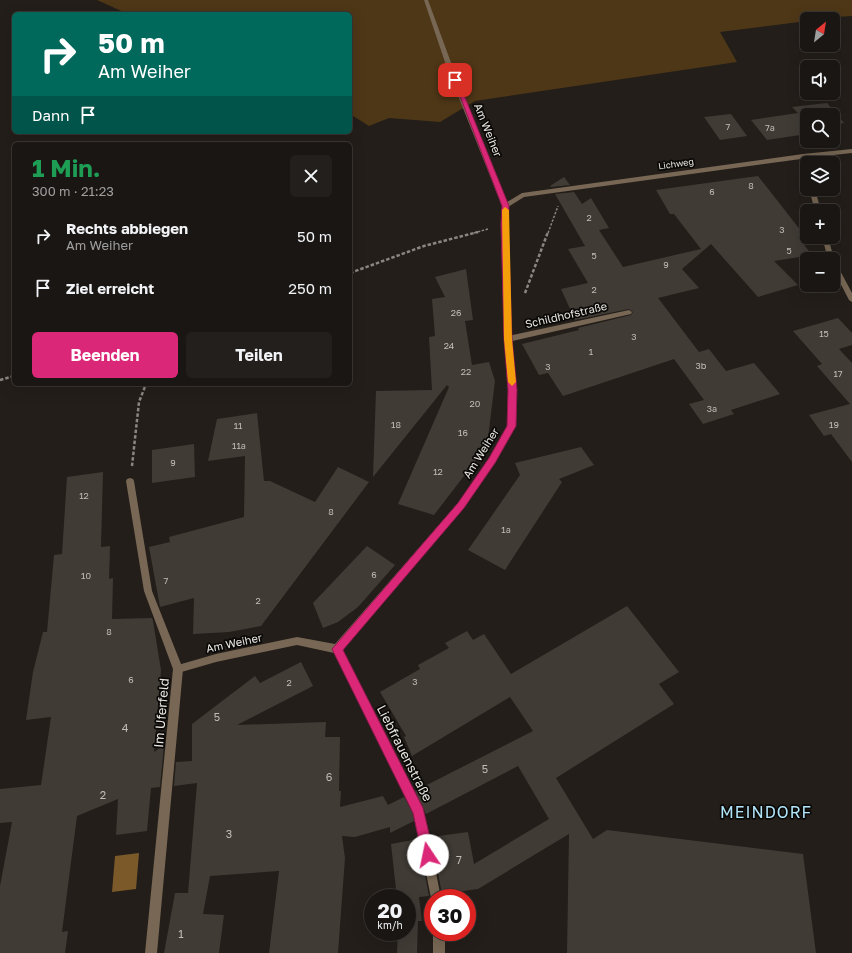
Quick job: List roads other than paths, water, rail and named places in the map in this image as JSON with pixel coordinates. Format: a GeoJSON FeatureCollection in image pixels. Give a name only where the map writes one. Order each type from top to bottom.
{"type":"FeatureCollection","features":[{"type":"Feature","properties":{"kind":"street","name":"Am Weiher"},"geometry":{"type":"LineString","coordinates":[[178,669],[216,658],[297,641],[338,649],[461,505],[492,461],[512,426],[512,390],[508,339],[504,224],[505,206],[450,68],[426,0]]}},
{"type":"Feature","properties":{"kind":"street","name":"Lichweg"},"geometry":{"type":"LineString","coordinates":[[803,156],[852,151]]}},
{"type":"Feature","properties":{"kind":"street","name":"Lichweg"},"geometry":{"type":"LineString","coordinates":[[505,206],[522,195],[800,156]]}},
{"type":"Feature","properties":{"kind":"street"},"geometry":{"type":"LineString","coordinates":[[840,277],[852,300]]}},
{"type":"Feature","properties":{"kind":"street","name":"Schildhofstraße"},"geometry":{"type":"LineString","coordinates":[[508,339],[629,312]]}},
{"type":"Feature","properties":{"kind":"street","name":"Im Uferfeld"},"geometry":{"type":"LineString","coordinates":[[130,481],[148,591],[178,669],[151,953]]}},
{"type":"Feature","properties":{"kind":"street","name":"Liebfrauenstraße"},"geometry":{"type":"LineString","coordinates":[[338,649],[419,812],[434,889]]}},
{"type":"Feature","properties":{"kind":"street"},"geometry":{"type":"LineString","coordinates":[[439,941],[439,953]]}},
{"type":"Feature","properties":{"kind":"district","name":"MEINDORF"},"geometry":{"type":"Point","coordinates":[766,812]}}]}
